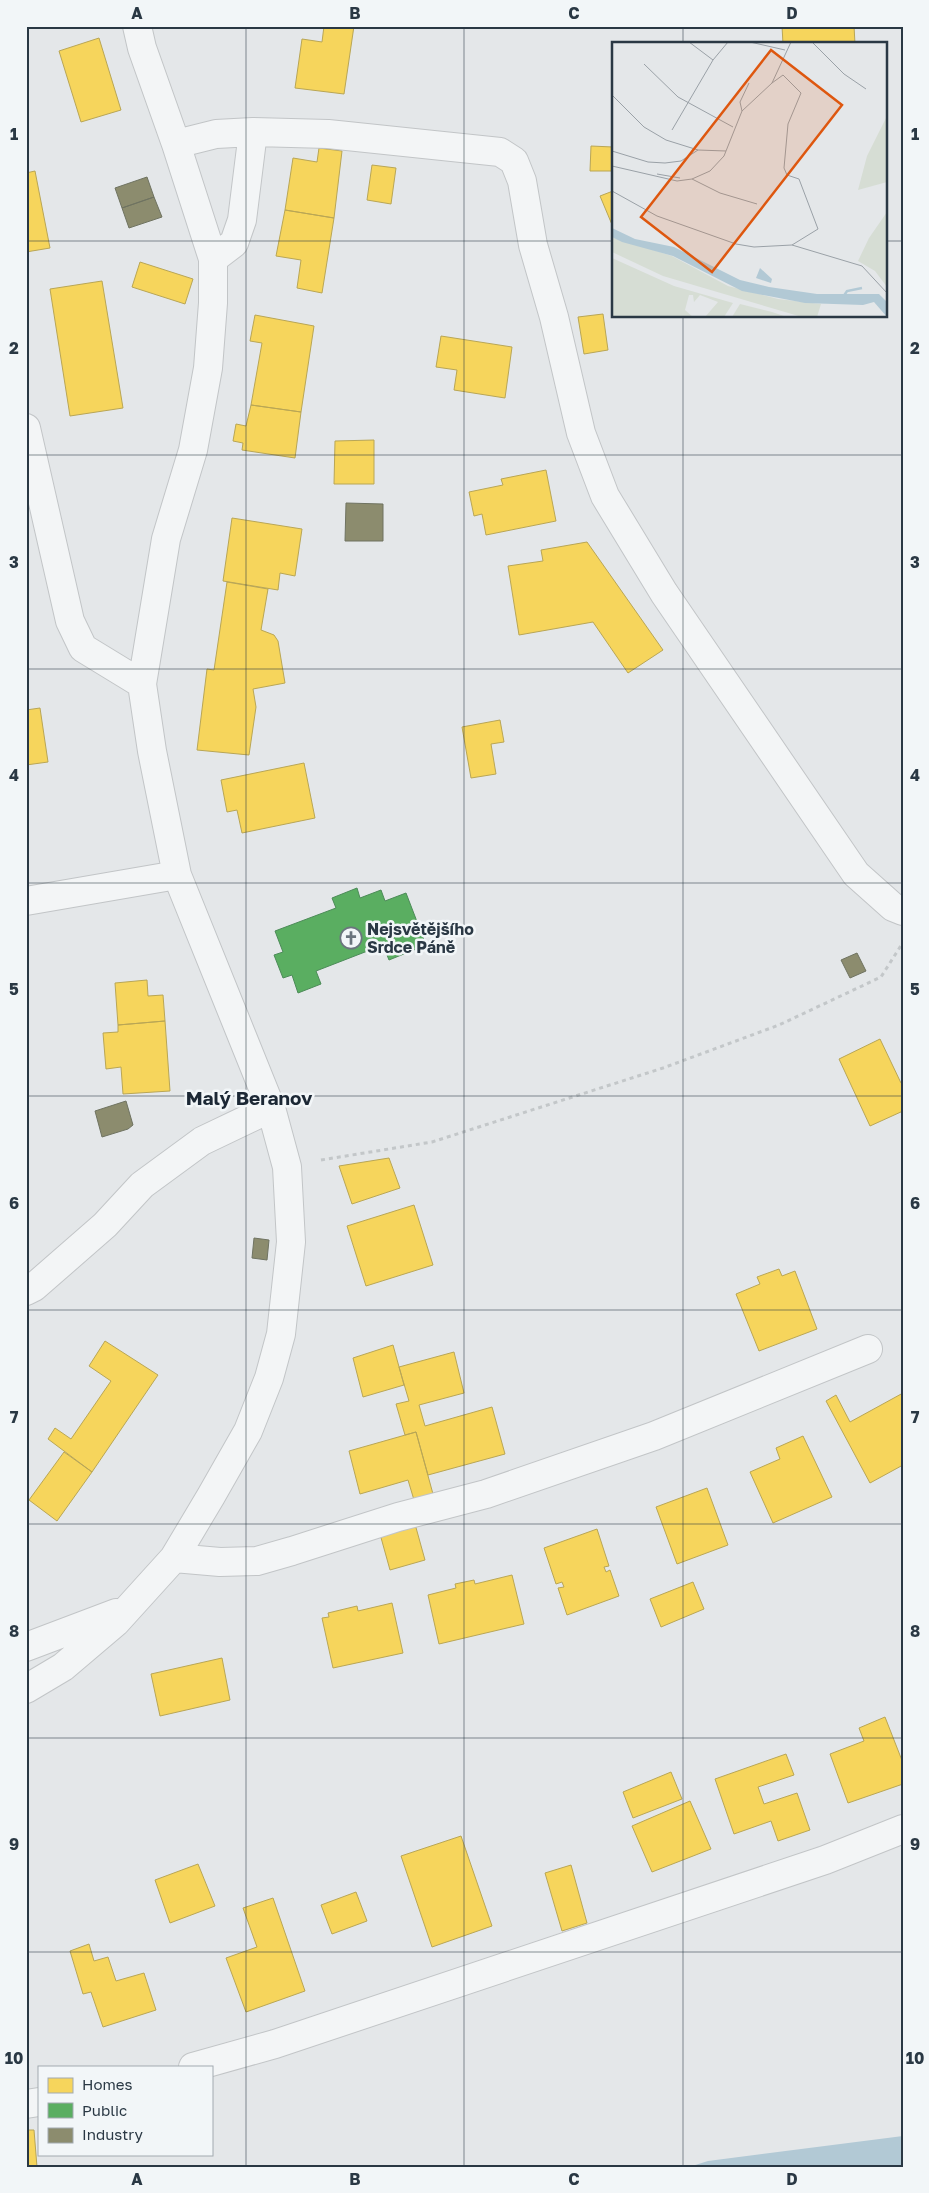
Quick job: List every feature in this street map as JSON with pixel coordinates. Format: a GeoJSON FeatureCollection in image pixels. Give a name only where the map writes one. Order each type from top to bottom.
{"type":"FeatureCollection","features":[{"type":"Feature","properties":{"kind":"street"},"geometry":{"type":"LineString","coordinates":[[26,1689],[63,1667],[116,1622],[174,1558],[248,1431],[269,1378],[281,1334],[291,1242],[287,1167],[271,1108],[177,875],[152,752],[142,684],[166,540],[192,450],[208,368],[213,303],[213,259],[176,144],[142,48],[137,26]]}},
{"type":"Feature","properties":{"kind":"street"},"geometry":{"type":"LineString","coordinates":[[176,144],[216,134],[253,132],[328,134],[500,152],[514,161],[522,181],[533,245],[554,317],[581,433],[605,496],[664,593],[856,874],[892,907],[903,911]]}},
{"type":"Feature","properties":{"kind":"street"},"geometry":{"type":"LineString","coordinates":[[213,259],[234,242],[242,220],[253,132]]}},
{"type":"Feature","properties":{"kind":"street"},"geometry":{"type":"LineString","coordinates":[[26,428],[70,621],[83,648],[142,684]]}},
{"type":"Feature","properties":{"kind":"street"},"geometry":{"type":"LineString","coordinates":[[26,902],[177,875]]}},
{"type":"Feature","properties":{"kind":"street"},"geometry":{"type":"LineString","coordinates":[[26,1313],[30,1289],[105,1226],[142,1185],[202,1141],[271,1108]]}},
{"type":"Feature","properties":{"kind":"street"},"geometry":{"type":"LineString","coordinates":[[174,1558],[220,1562],[257,1561],[398,1517],[486,1494],[654,1436],[868,1349]]}},
{"type":"Feature","properties":{"kind":"street"},"geometry":{"type":"LineString","coordinates":[[26,1646],[127,1609]]}},
{"type":"Feature","properties":{"kind":"street"},"geometry":{"type":"LineString","coordinates":[[197,2066],[275,2044],[816,1864],[903,1829]]}},
{"type":"Feature","properties":{"kind":"path"},"geometry":{"type":"LineString","coordinates":[[287,1167],[432,1142],[663,1068],[779,1025],[881,977],[903,943]]}},
{"type":"Feature","properties":{"kind":"water"},"geometry":{"type":"Polygon","coordinates":[[[903,2136],[903,2167],[689,2167],[708,2161],[903,2136]]]}},
{"type":"Feature","properties":{"kind":"building: Homes"},"geometry":{"type":"Polygon","coordinates":[[[324,26],[354,26],[344,94],[295,88],[302,39],[322,42],[324,26]]]}},
{"type":"Feature","properties":{"kind":"building: Homes"},"geometry":{"type":"Polygon","coordinates":[[[782,26],[854,26],[855,42],[783,42],[782,26]]]}},
{"type":"Feature","properties":{"kind":"building: Homes"},"geometry":{"type":"Polygon","coordinates":[[[99,38],[121,110],[81,122],[59,51],[99,38]]]}},
{"type":"Feature","properties":{"kind":"building: Homes"},"geometry":{"type":"Polygon","coordinates":[[[591,146],[612,147],[612,171],[590,171],[591,146]]]}},
{"type":"Feature","properties":{"kind":"building: Homes"},"geometry":{"type":"Polygon","coordinates":[[[319,148],[342,151],[334,218],[285,210],[293,158],[317,162],[319,148]]]}},
{"type":"Feature","properties":{"kind":"building: Homes"},"geometry":{"type":"Polygon","coordinates":[[[372,165],[396,168],[391,204],[367,200],[372,165]]]}},
{"type":"Feature","properties":{"kind":"building: Homes"},"geometry":{"type":"Polygon","coordinates":[[[35,171],[50,248],[26,252],[26,173],[35,171]]]}},
{"type":"Feature","properties":{"kind":"building: Homes"},"geometry":{"type":"Polygon","coordinates":[[[612,191],[612,225],[600,196],[612,191]]]}},
{"type":"Feature","properties":{"kind":"building: Homes"},"geometry":{"type":"Polygon","coordinates":[[[285,210],[334,218],[322,293],[297,288],[301,260],[276,256],[285,210]]]}},
{"type":"Feature","properties":{"kind":"building: Homes"},"geometry":{"type":"Polygon","coordinates":[[[140,262],[193,279],[185,304],[132,287],[140,262]]]}},
{"type":"Feature","properties":{"kind":"building: Homes"},"geometry":{"type":"Polygon","coordinates":[[[102,281],[123,408],[70,416],[50,289],[102,281]]]}},
{"type":"Feature","properties":{"kind":"building: Homes"},"geometry":{"type":"Polygon","coordinates":[[[603,314],[608,350],[584,354],[578,317],[603,314]]]}},
{"type":"Feature","properties":{"kind":"building: Homes"},"geometry":{"type":"Polygon","coordinates":[[[255,315],[314,326],[301,412],[251,405],[262,343],[250,341],[255,315]]]}},
{"type":"Feature","properties":{"kind":"building: Homes"},"geometry":{"type":"Polygon","coordinates":[[[441,336],[512,347],[505,398],[454,390],[457,370],[436,367],[441,336]]]}},
{"type":"Feature","properties":{"kind":"building: Homes"},"geometry":{"type":"Polygon","coordinates":[[[251,405],[301,412],[295,458],[242,450],[243,443],[233,441],[236,424],[246,426],[251,405]]]}},
{"type":"Feature","properties":{"kind":"building: Homes"},"geometry":{"type":"Polygon","coordinates":[[[374,440],[374,484],[334,484],[335,441],[374,440]]]}},
{"type":"Feature","properties":{"kind":"building: Homes"},"geometry":{"type":"Polygon","coordinates":[[[546,470],[556,521],[486,535],[482,514],[474,516],[469,492],[503,485],[501,479],[546,470]]]}},
{"type":"Feature","properties":{"kind":"building: Homes"},"geometry":{"type":"Polygon","coordinates":[[[232,518],[302,529],[295,576],[280,573],[278,590],[223,581],[232,518]]]}},
{"type":"Feature","properties":{"kind":"building: Homes"},"geometry":{"type":"Polygon","coordinates":[[[587,542],[663,650],[628,673],[593,622],[519,635],[508,566],[543,561],[541,550],[587,542]]]}},
{"type":"Feature","properties":{"kind":"building: Homes"},"geometry":{"type":"Polygon","coordinates":[[[227,582],[268,589],[261,630],[274,635],[278,641],[285,683],[253,689],[256,707],[249,755],[197,750],[207,669],[214,670],[227,582]]]}},
{"type":"Feature","properties":{"kind":"building: Homes"},"geometry":{"type":"Polygon","coordinates":[[[40,708],[48,762],[26,765],[26,710],[40,708]]]}},
{"type":"Feature","properties":{"kind":"building: Homes"},"geometry":{"type":"Polygon","coordinates":[[[500,720],[504,742],[491,744],[496,774],[471,778],[462,727],[500,720]]]}},
{"type":"Feature","properties":{"kind":"building: Homes"},"geometry":{"type":"Polygon","coordinates":[[[304,763],[315,818],[242,833],[237,810],[227,812],[221,780],[304,763]]]}},
{"type":"Feature","properties":{"kind":"building: Homes"},"geometry":{"type":"Polygon","coordinates":[[[147,980],[148,996],[163,995],[165,1021],[118,1025],[115,983],[147,980]]]}},
{"type":"Feature","properties":{"kind":"building: Homes"},"geometry":{"type":"Polygon","coordinates":[[[165,1021],[170,1091],[123,1094],[121,1067],[106,1069],[103,1033],[118,1032],[118,1025],[165,1021]]]}},
{"type":"Feature","properties":{"kind":"building: Homes"},"geometry":{"type":"Polygon","coordinates":[[[880,1039],[901,1083],[903,1082],[903,1111],[870,1126],[839,1059],[880,1039]]]}},
{"type":"Feature","properties":{"kind":"building: Homes"},"geometry":{"type":"Polygon","coordinates":[[[389,1158],[400,1188],[352,1204],[339,1166],[389,1158]]]}},
{"type":"Feature","properties":{"kind":"building: Homes"},"geometry":{"type":"Polygon","coordinates":[[[414,1205],[433,1265],[366,1286],[347,1226],[414,1205]]]}},
{"type":"Feature","properties":{"kind":"building: Homes"},"geometry":{"type":"Polygon","coordinates":[[[779,1269],[782,1276],[795,1271],[817,1329],[759,1351],[736,1294],[760,1284],[757,1277],[779,1269]]]}},
{"type":"Feature","properties":{"kind":"building: Homes"},"geometry":{"type":"Polygon","coordinates":[[[105,1341],[158,1375],[92,1472],[48,1439],[55,1428],[71,1439],[111,1381],[89,1366],[105,1341]]]}},
{"type":"Feature","properties":{"kind":"building: Homes"},"geometry":{"type":"Polygon","coordinates":[[[393,1345],[404,1385],[363,1397],[353,1358],[393,1345]]]}},
{"type":"Feature","properties":{"kind":"building: Homes"},"geometry":{"type":"Polygon","coordinates":[[[454,1352],[464,1393],[419,1405],[425,1426],[492,1407],[505,1454],[428,1475],[416,1432],[405,1435],[396,1404],[409,1401],[399,1367],[454,1352]]]}},
{"type":"Feature","properties":{"kind":"building: Homes"},"geometry":{"type":"Polygon","coordinates":[[[903,1393],[903,1465],[870,1483],[826,1401],[836,1395],[850,1422],[903,1393]]]}},
{"type":"Feature","properties":{"kind":"building: Homes"},"geometry":{"type":"Polygon","coordinates":[[[416,1432],[433,1494],[414,1500],[408,1480],[360,1494],[349,1451],[416,1432]]]}},
{"type":"Feature","properties":{"kind":"building: Homes"},"geometry":{"type":"Polygon","coordinates":[[[803,1436],[832,1497],[773,1523],[750,1472],[780,1459],[776,1448],[803,1436]]]}},
{"type":"Feature","properties":{"kind":"building: Homes"},"geometry":{"type":"Polygon","coordinates":[[[64,1452],[92,1472],[57,1521],[29,1500],[64,1452]]]}},
{"type":"Feature","properties":{"kind":"building: Homes"},"geometry":{"type":"Polygon","coordinates":[[[707,1488],[728,1545],[677,1564],[656,1507],[707,1488]]]}},
{"type":"Feature","properties":{"kind":"building: Homes"},"geometry":{"type":"Polygon","coordinates":[[[415,1524],[425,1560],[390,1570],[380,1534],[415,1524]]]}},
{"type":"Feature","properties":{"kind":"building: Homes"},"geometry":{"type":"Polygon","coordinates":[[[597,1529],[609,1566],[604,1567],[606,1572],[610,1570],[619,1596],[567,1615],[558,1588],[564,1587],[562,1582],[556,1584],[544,1548],[597,1529]]]}},
{"type":"Feature","properties":{"kind":"building: Homes"},"geometry":{"type":"Polygon","coordinates":[[[512,1575],[524,1624],[439,1644],[428,1595],[456,1588],[455,1584],[474,1580],[475,1584],[512,1575]]]}},
{"type":"Feature","properties":{"kind":"building: Homes"},"geometry":{"type":"Polygon","coordinates":[[[693,1582],[704,1609],[661,1627],[650,1599],[693,1582]]]}},
{"type":"Feature","properties":{"kind":"building: Homes"},"geometry":{"type":"Polygon","coordinates":[[[392,1603],[403,1653],[333,1668],[322,1618],[329,1617],[328,1613],[357,1606],[358,1611],[392,1603]]]}},
{"type":"Feature","properties":{"kind":"building: Homes"},"geometry":{"type":"Polygon","coordinates":[[[222,1658],[230,1700],[160,1716],[151,1674],[222,1658]]]}},
{"type":"Feature","properties":{"kind":"building: Homes"},"geometry":{"type":"Polygon","coordinates":[[[885,1717],[903,1763],[903,1784],[848,1803],[830,1754],[864,1741],[859,1728],[885,1717]]]}},
{"type":"Feature","properties":{"kind":"building: Homes"},"geometry":{"type":"Polygon","coordinates":[[[786,1754],[794,1775],[758,1787],[764,1804],[797,1793],[810,1830],[778,1841],[771,1821],[734,1834],[715,1779],[786,1754]]]}},
{"type":"Feature","properties":{"kind":"building: Homes"},"geometry":{"type":"Polygon","coordinates":[[[671,1772],[682,1799],[633,1818],[623,1792],[671,1772]]]}},
{"type":"Feature","properties":{"kind":"building: Homes"},"geometry":{"type":"Polygon","coordinates":[[[690,1801],[711,1849],[652,1872],[632,1826],[690,1801]]]}},
{"type":"Feature","properties":{"kind":"building: Homes"},"geometry":{"type":"Polygon","coordinates":[[[461,1836],[492,1926],[432,1947],[401,1856],[461,1836]]]}},
{"type":"Feature","properties":{"kind":"building: Homes"},"geometry":{"type":"Polygon","coordinates":[[[198,1864],[215,1906],[170,1923],[155,1880],[198,1864]]]}},
{"type":"Feature","properties":{"kind":"building: Homes"},"geometry":{"type":"Polygon","coordinates":[[[571,1865],[587,1923],[562,1931],[545,1873],[571,1865]]]}},
{"type":"Feature","properties":{"kind":"building: Homes"},"geometry":{"type":"Polygon","coordinates":[[[356,1892],[367,1921],[332,1934],[321,1905],[356,1892]]]}},
{"type":"Feature","properties":{"kind":"building: Homes"},"geometry":{"type":"Polygon","coordinates":[[[273,1898],[305,1991],[246,2012],[226,1958],[257,1947],[243,1908],[273,1898]]]}},
{"type":"Feature","properties":{"kind":"building: Homes"},"geometry":{"type":"Polygon","coordinates":[[[89,1944],[94,1961],[108,1957],[116,1981],[144,1973],[156,2010],[103,2027],[91,1992],[83,1994],[70,1951],[89,1944]]]}},
{"type":"Feature","properties":{"kind":"building: Homes"},"geometry":{"type":"Polygon","coordinates":[[[26,2130],[34,2130],[37,2167],[26,2167],[26,2130]]]}},
{"type":"Feature","properties":{"kind":"building: Public","name":"Nejsvětějšího Srdce Páně"},"geometry":{"type":"Polygon","coordinates":[[[357,888],[360,898],[381,890],[385,901],[406,893],[426,945],[389,960],[383,945],[316,971],[321,984],[298,993],[292,975],[283,978],[274,955],[283,952],[275,931],[336,908],[332,898],[357,888]]]}},
{"type":"Feature","properties":{"kind":"building: Industry"},"geometry":{"type":"Polygon","coordinates":[[[147,177],[154,197],[122,208],[115,188],[147,177]]]}},
{"type":"Feature","properties":{"kind":"building: Industry"},"geometry":{"type":"Polygon","coordinates":[[[154,197],[162,217],[129,228],[122,208],[154,197]]]}},
{"type":"Feature","properties":{"kind":"building: Industry"},"geometry":{"type":"Polygon","coordinates":[[[346,503],[383,504],[383,541],[345,541],[346,503]]]}},
{"type":"Feature","properties":{"kind":"building: Industry"},"geometry":{"type":"Polygon","coordinates":[[[857,953],[866,971],[850,978],[841,960],[857,953]]]}},
{"type":"Feature","properties":{"kind":"building: Industry"},"geometry":{"type":"Polygon","coordinates":[[[126,1101],[133,1125],[128,1129],[102,1137],[95,1111],[126,1101]]]}},
{"type":"Feature","properties":{"kind":"building: Industry"},"geometry":{"type":"Polygon","coordinates":[[[254,1238],[269,1240],[267,1260],[252,1258],[254,1238]]]}},
{"type":"Feature","properties":{"kind":"place","name":"Nejsvětějšího Srdce Páně"},"geometry":{"type":"Point","coordinates":[351,938]}},
{"type":"Feature","properties":{"kind":"district","name":"Malý Beranov"},"geometry":{"type":"Point","coordinates":[249,1097]}}]}
